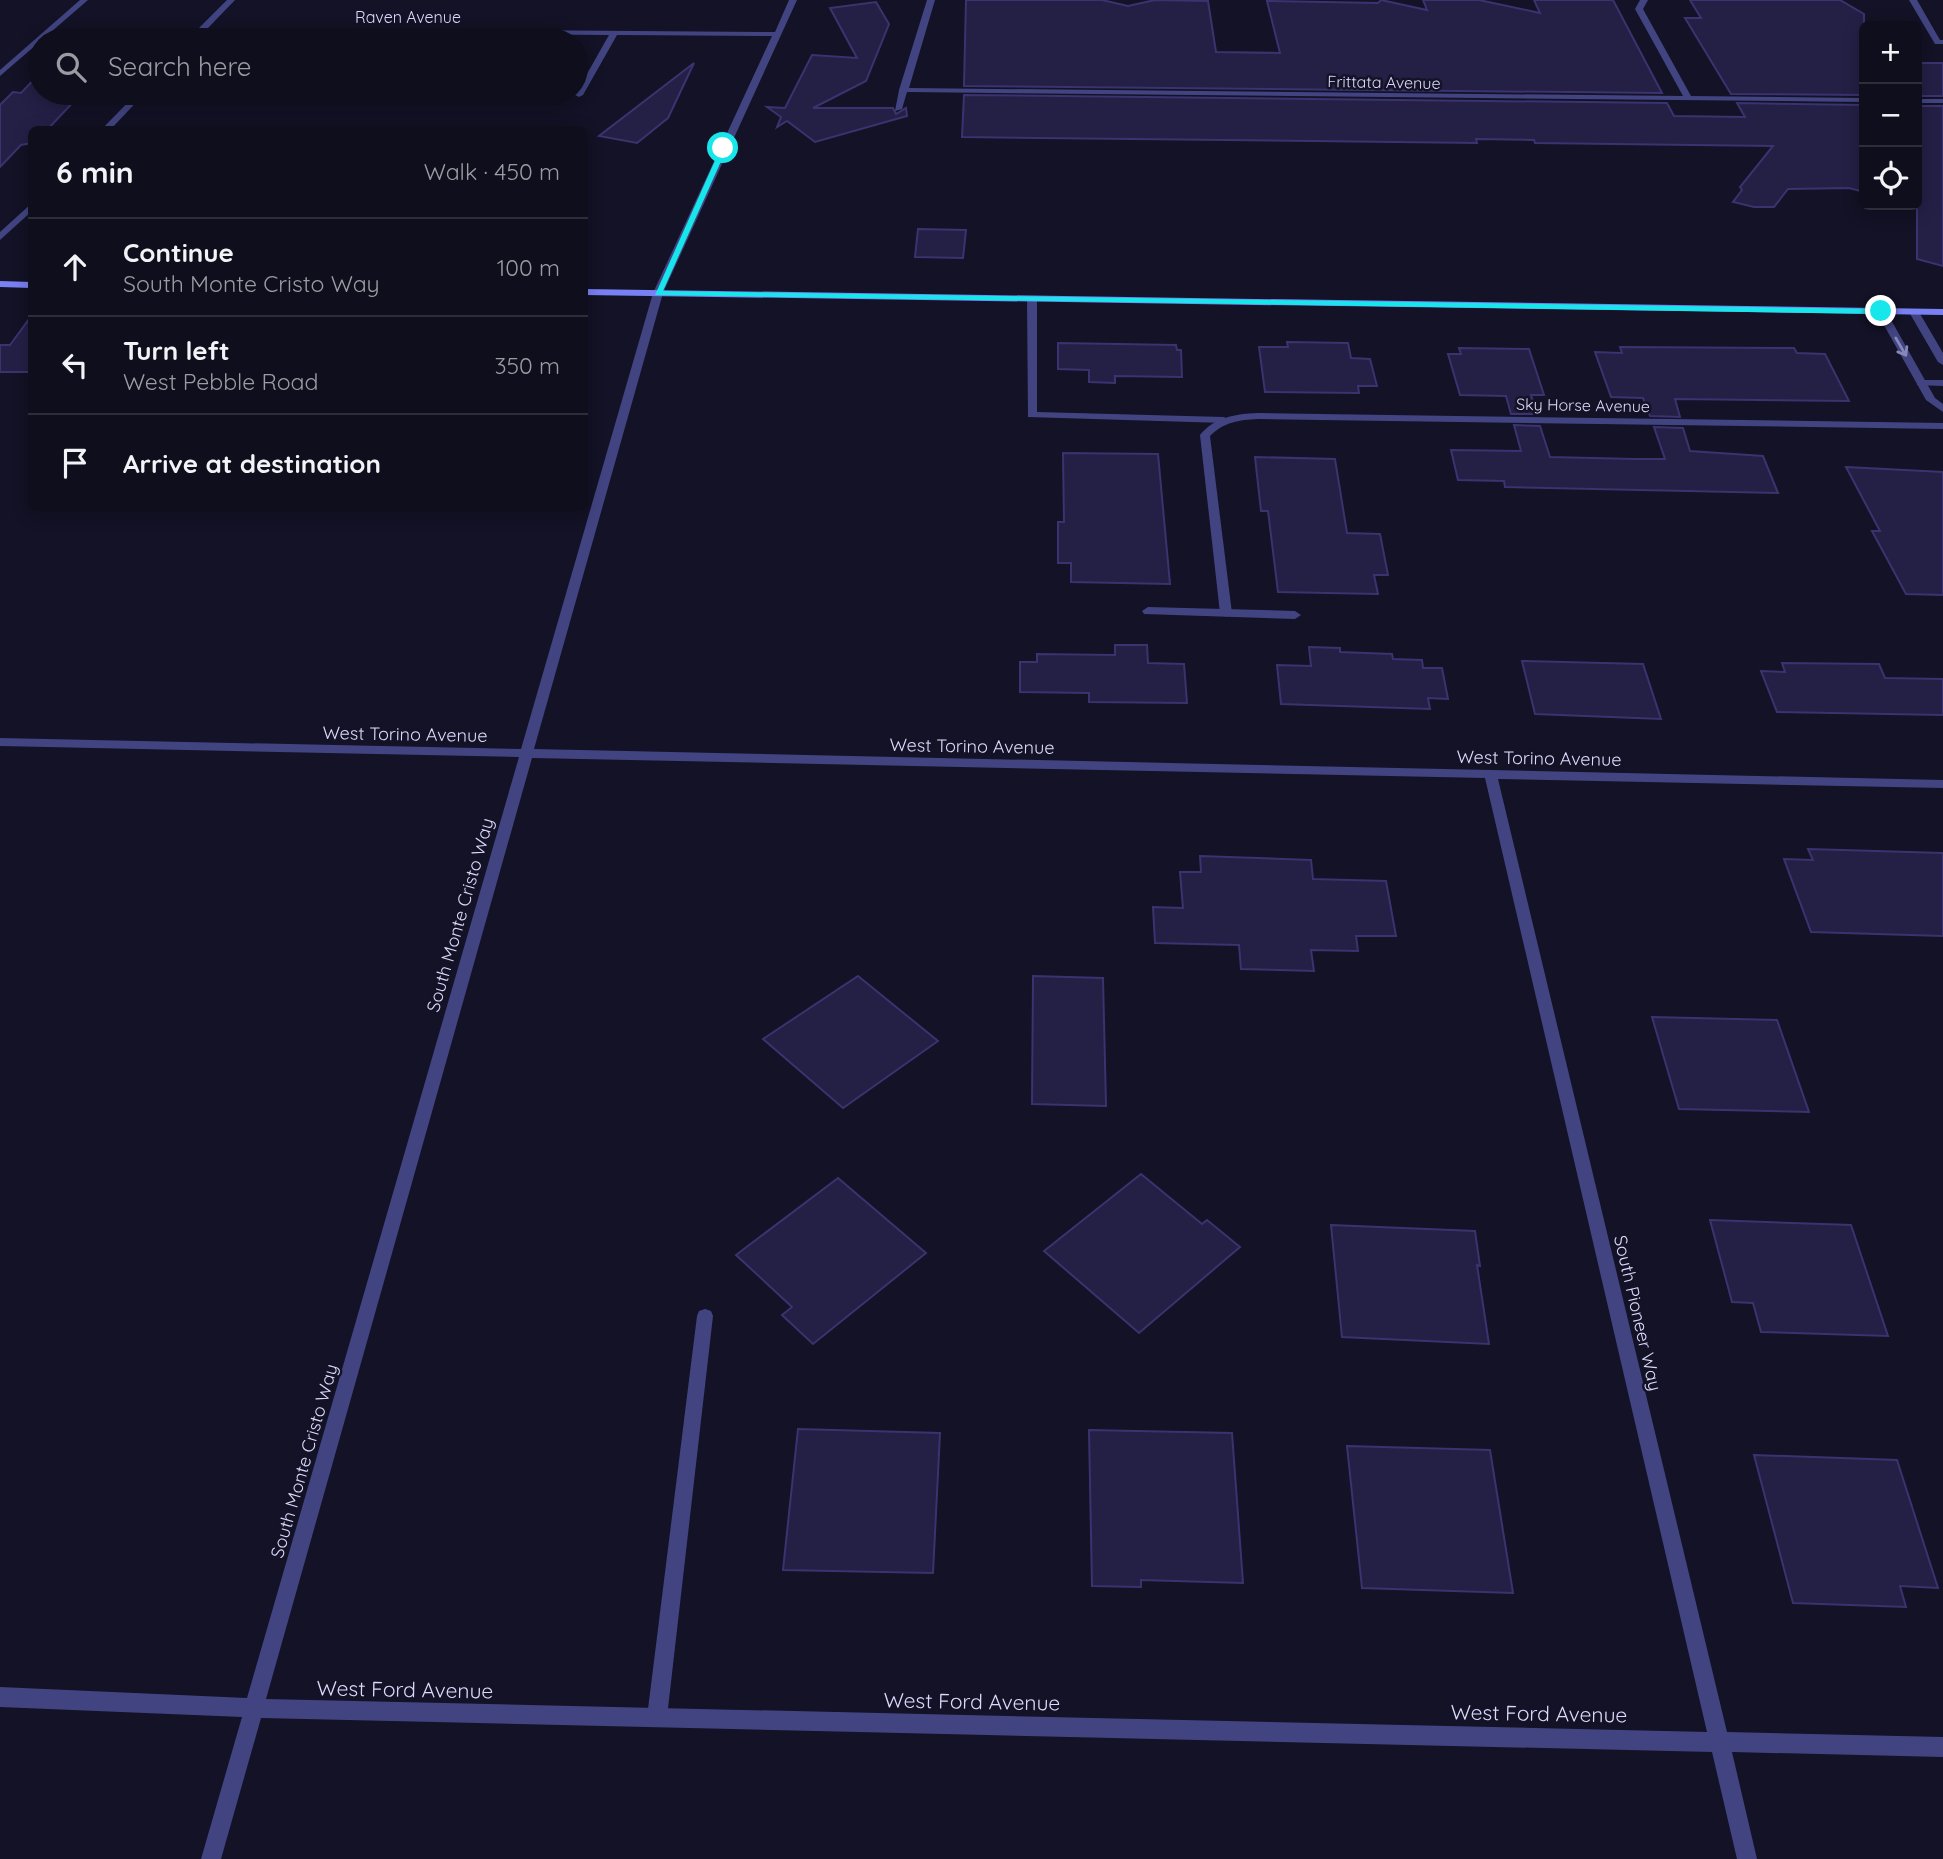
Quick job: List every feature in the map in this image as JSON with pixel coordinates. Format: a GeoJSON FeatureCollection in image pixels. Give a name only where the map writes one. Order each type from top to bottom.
{"type":"FeatureCollection","features":[{"type":"Feature","properties":{"kind":"street"},"geometry":{"type":"LineString","coordinates":[[52,28],[83,0]]}},
{"type":"Feature","properties":{"kind":"street"},"geometry":{"type":"LineString","coordinates":[[203,28],[231,0]]}},
{"type":"Feature","properties":{"kind":"street","name":"South Monte Cristo Way"},"geometry":{"type":"LineString","coordinates":[[211,1859],[658,293],[793,0]]}},
{"type":"Feature","properties":{"kind":"street"},"geometry":{"type":"LineString","coordinates":[[898,109],[931,0]]}},
{"type":"Feature","properties":{"kind":"street"},"geometry":{"type":"LineString","coordinates":[[1644,0],[1639,9],[1689,99]]}},
{"type":"Feature","properties":{"kind":"street"},"geometry":{"type":"LineString","coordinates":[[1913,0],[1941,42]]}},
{"type":"Feature","properties":{"kind":"street","name":"Raven Avenue"},"geometry":{"type":"LineString","coordinates":[[588,33],[777,34]]}},
{"type":"Feature","properties":{"kind":"street"},"geometry":{"type":"LineString","coordinates":[[588,79],[614,33]]}},
{"type":"Feature","properties":{"kind":"street"},"geometry":{"type":"LineString","coordinates":[[0,74],[28,49]]}},
{"type":"Feature","properties":{"kind":"street","name":"Frittata Avenue"},"geometry":{"type":"LineString","coordinates":[[903,90],[1859,100]]}},
{"type":"Feature","properties":{"kind":"street"},"geometry":{"type":"LineString","coordinates":[[1922,100],[1943,101]]}},
{"type":"Feature","properties":{"kind":"street"},"geometry":{"type":"LineString","coordinates":[[109,126],[129,105]]}},
{"type":"Feature","properties":{"kind":"street"},"geometry":{"type":"LineString","coordinates":[[0,237],[28,210]]}},
{"type":"Feature","properties":{"kind":"street"},"geometry":{"type":"LineString","coordinates":[[0,284],[28,285]]}},
{"type":"Feature","properties":{"kind":"street"},"geometry":{"type":"LineString","coordinates":[[588,292],[1943,312]]}},
{"type":"Feature","properties":{"kind":"street","name":"Sky Horse Avenue"},"geometry":{"type":"LineString","coordinates":[[1032,299],[1031,415],[1224,420],[1258,416],[1943,426]]}},
{"type":"Feature","properties":{"kind":"street"},"geometry":{"type":"LineString","coordinates":[[1881,311],[1931,400],[1943,409]]}},
{"type":"Feature","properties":{"kind":"street"},"geometry":{"type":"LineString","coordinates":[[1914,312],[1943,362]]}},
{"type":"Feature","properties":{"kind":"street"},"geometry":{"type":"LineString","coordinates":[[1921,383],[1943,383]]}},
{"type":"Feature","properties":{"kind":"street"},"geometry":{"type":"LineString","coordinates":[[1224,420],[1213,426],[1205,435],[1226,613]]}},
{"type":"Feature","properties":{"kind":"street"},"geometry":{"type":"LineString","coordinates":[[1147,611],[1295,615]]}},
{"type":"Feature","properties":{"kind":"street","name":"West Torino Avenue"},"geometry":{"type":"LineString","coordinates":[[0,742],[1943,784]]}},
{"type":"Feature","properties":{"kind":"street","name":"South Pioneer Way"},"geometry":{"type":"LineString","coordinates":[[1491,775],[1747,1859]]}},
{"type":"Feature","properties":{"kind":"street"},"geometry":{"type":"LineString","coordinates":[[657,1717],[705,1316]]}},
{"type":"Feature","properties":{"kind":"street","name":"West Ford Avenue"},"geometry":{"type":"LineString","coordinates":[[0,1697],[253,1708],[1943,1747]]}},
{"type":"Feature","properties":{"kind":"building"},"geometry":{"type":"Polygon","coordinates":[[[966,0],[1102,0],[1128,6],[1155,0],[1208,1],[1216,52],[1280,53],[1267,1],[1378,3],[1381,0],[1427,10],[1423,0],[1479,0],[1540,13],[1534,0],[1613,0],[1662,93],[964,86],[966,0]]]}},
{"type":"Feature","properties":{"kind":"building"},"geometry":{"type":"Polygon","coordinates":[[[1690,0],[1840,0],[1864,14],[1864,21],[1859,21],[1859,95],[1731,94],[1685,18],[1701,18],[1690,0]]]}},
{"type":"Feature","properties":{"kind":"building"},"geometry":{"type":"Polygon","coordinates":[[[876,2],[889,24],[866,81],[813,108],[893,108],[896,114],[906,108],[907,116],[815,142],[787,121],[777,127],[781,117],[767,107],[785,108],[812,55],[857,58],[830,8],[876,2]]]}},
{"type":"Feature","properties":{"kind":"building"},"geometry":{"type":"Polygon","coordinates":[[[694,63],[668,118],[637,143],[599,136],[694,63]]]}},
{"type":"Feature","properties":{"kind":"building"},"geometry":{"type":"Polygon","coordinates":[[[1922,63],[1943,63],[1943,96],[1922,96],[1922,63]]]}},
{"type":"Feature","properties":{"kind":"building"},"geometry":{"type":"Polygon","coordinates":[[[28,86],[28,105],[71,105],[51,126],[28,126],[28,144],[21,145],[0,167],[0,105],[13,92],[21,93],[28,86]]]}},
{"type":"Feature","properties":{"kind":"building"},"geometry":{"type":"Polygon","coordinates":[[[964,95],[1667,103],[1674,116],[1745,117],[1737,103],[1859,105],[1859,191],[1849,188],[1788,189],[1774,207],[1754,207],[1733,202],[1742,190],[1740,187],[1773,146],[1535,143],[1534,140],[1476,139],[1477,143],[962,137],[964,95]]]}},
{"type":"Feature","properties":{"kind":"building"},"geometry":{"type":"Polygon","coordinates":[[[1922,106],[1943,106],[1943,266],[1917,259],[1917,210],[1922,210],[1922,106]]]}},
{"type":"Feature","properties":{"kind":"building"},"geometry":{"type":"Polygon","coordinates":[[[918,229],[966,230],[963,258],[915,257],[918,229]]]}},
{"type":"Feature","properties":{"kind":"building"},"geometry":{"type":"Polygon","coordinates":[[[28,320],[28,372],[0,372],[0,345],[10,345],[28,320]]]}},
{"type":"Feature","properties":{"kind":"building"},"geometry":{"type":"Polygon","coordinates":[[[1287,342],[1348,343],[1351,358],[1370,359],[1377,386],[1358,386],[1359,393],[1265,392],[1259,347],[1288,347],[1287,342]]]}},
{"type":"Feature","properties":{"kind":"building"},"geometry":{"type":"Polygon","coordinates":[[[1058,343],[1176,345],[1177,350],[1181,350],[1182,377],[1115,376],[1115,383],[1089,382],[1089,370],[1058,369],[1058,343]]]}},
{"type":"Feature","properties":{"kind":"building"},"geometry":{"type":"Polygon","coordinates":[[[1620,347],[1794,348],[1797,353],[1825,354],[1849,401],[1675,399],[1680,417],[1650,416],[1643,398],[1611,397],[1595,352],[1622,353],[1620,347]]]}},
{"type":"Feature","properties":{"kind":"building"},"geometry":{"type":"Polygon","coordinates":[[[1459,348],[1529,349],[1544,395],[1531,395],[1537,414],[1511,414],[1506,396],[1460,395],[1448,354],[1461,354],[1459,348]]]}},
{"type":"Feature","properties":{"kind":"building"},"geometry":{"type":"Polygon","coordinates":[[[1514,425],[1540,426],[1550,457],[1635,459],[1665,459],[1654,427],[1683,428],[1690,451],[1763,456],[1778,493],[1505,487],[1504,481],[1458,480],[1451,450],[1521,451],[1514,425]]]}},
{"type":"Feature","properties":{"kind":"building"},"geometry":{"type":"Polygon","coordinates":[[[1063,453],[1158,454],[1170,584],[1071,582],[1071,563],[1058,563],[1058,522],[1064,522],[1063,453]]]}},
{"type":"Feature","properties":{"kind":"building"},"geometry":{"type":"Polygon","coordinates":[[[1255,457],[1335,459],[1347,533],[1380,534],[1388,575],[1374,575],[1378,594],[1278,592],[1268,511],[1261,511],[1255,457]]]}},
{"type":"Feature","properties":{"kind":"building"},"geometry":{"type":"Polygon","coordinates":[[[1846,467],[1943,472],[1943,595],[1906,594],[1872,531],[1880,531],[1846,467]]]}},
{"type":"Feature","properties":{"kind":"building"},"geometry":{"type":"Polygon","coordinates":[[[1115,645],[1147,645],[1148,663],[1184,664],[1187,703],[1089,702],[1089,693],[1020,692],[1020,662],[1037,662],[1037,654],[1115,655],[1115,645]]]}},
{"type":"Feature","properties":{"kind":"building"},"geometry":{"type":"Polygon","coordinates":[[[1309,647],[1340,648],[1340,652],[1392,654],[1393,659],[1422,660],[1423,668],[1442,668],[1448,699],[1428,698],[1430,709],[1281,704],[1277,665],[1311,666],[1309,647]]]}},
{"type":"Feature","properties":{"kind":"building"},"geometry":{"type":"Polygon","coordinates":[[[1522,661],[1643,664],[1661,719],[1535,714],[1522,661]]]}},
{"type":"Feature","properties":{"kind":"building"},"geometry":{"type":"Polygon","coordinates":[[[1782,663],[1879,664],[1885,678],[1943,679],[1943,715],[1777,712],[1761,671],[1785,672],[1782,663]]]}},
{"type":"Feature","properties":{"kind":"building"},"geometry":{"type":"Polygon","coordinates":[[[1808,849],[1943,853],[1943,936],[1811,932],[1784,859],[1813,860],[1808,849]]]}},
{"type":"Feature","properties":{"kind":"building"},"geometry":{"type":"Polygon","coordinates":[[[1200,856],[1311,860],[1313,879],[1386,881],[1396,936],[1356,936],[1358,951],[1311,950],[1314,971],[1241,969],[1239,945],[1155,943],[1153,907],[1183,908],[1180,872],[1201,872],[1200,856]]]}},
{"type":"Feature","properties":{"kind":"building"},"geometry":{"type":"Polygon","coordinates":[[[858,976],[938,1041],[843,1108],[763,1039],[858,976]]]}},
{"type":"Feature","properties":{"kind":"building"},"geometry":{"type":"Polygon","coordinates":[[[1033,976],[1103,978],[1106,1106],[1032,1104],[1033,976]]]}},
{"type":"Feature","properties":{"kind":"building"},"geometry":{"type":"Polygon","coordinates":[[[1652,1017],[1777,1020],[1809,1112],[1679,1109],[1652,1017]]]}},
{"type":"Feature","properties":{"kind":"building"},"geometry":{"type":"Polygon","coordinates":[[[1141,1174],[1202,1224],[1207,1220],[1240,1247],[1139,1333],[1044,1251],[1141,1174]]]}},
{"type":"Feature","properties":{"kind":"building"},"geometry":{"type":"Polygon","coordinates":[[[838,1178],[926,1253],[813,1344],[782,1315],[792,1307],[736,1255],[838,1178]]]}},
{"type":"Feature","properties":{"kind":"building"},"geometry":{"type":"Polygon","coordinates":[[[1710,1220],[1851,1225],[1888,1336],[1761,1332],[1753,1303],[1732,1302],[1710,1220]]]}},
{"type":"Feature","properties":{"kind":"building"},"geometry":{"type":"Polygon","coordinates":[[[1331,1225],[1475,1231],[1480,1266],[1477,1265],[1489,1344],[1342,1337],[1331,1225]]]}},
{"type":"Feature","properties":{"kind":"building"},"geometry":{"type":"Polygon","coordinates":[[[798,1429],[940,1433],[933,1573],[783,1570],[798,1429]]]}},
{"type":"Feature","properties":{"kind":"building"},"geometry":{"type":"Polygon","coordinates":[[[1089,1430],[1232,1433],[1243,1583],[1141,1580],[1141,1587],[1092,1586],[1089,1430]]]}},
{"type":"Feature","properties":{"kind":"building"},"geometry":{"type":"Polygon","coordinates":[[[1347,1446],[1490,1450],[1513,1593],[1362,1588],[1347,1446]]]}},
{"type":"Feature","properties":{"kind":"building"},"geometry":{"type":"Polygon","coordinates":[[[1754,1455],[1897,1460],[1938,1588],[1900,1586],[1906,1607],[1793,1603],[1754,1455]]]}},
{"type":"Feature","properties":{"kind":"route"},"geometry":{"type":"LineString","coordinates":[[723,148],[658,293],[1881,311]]}}]}
